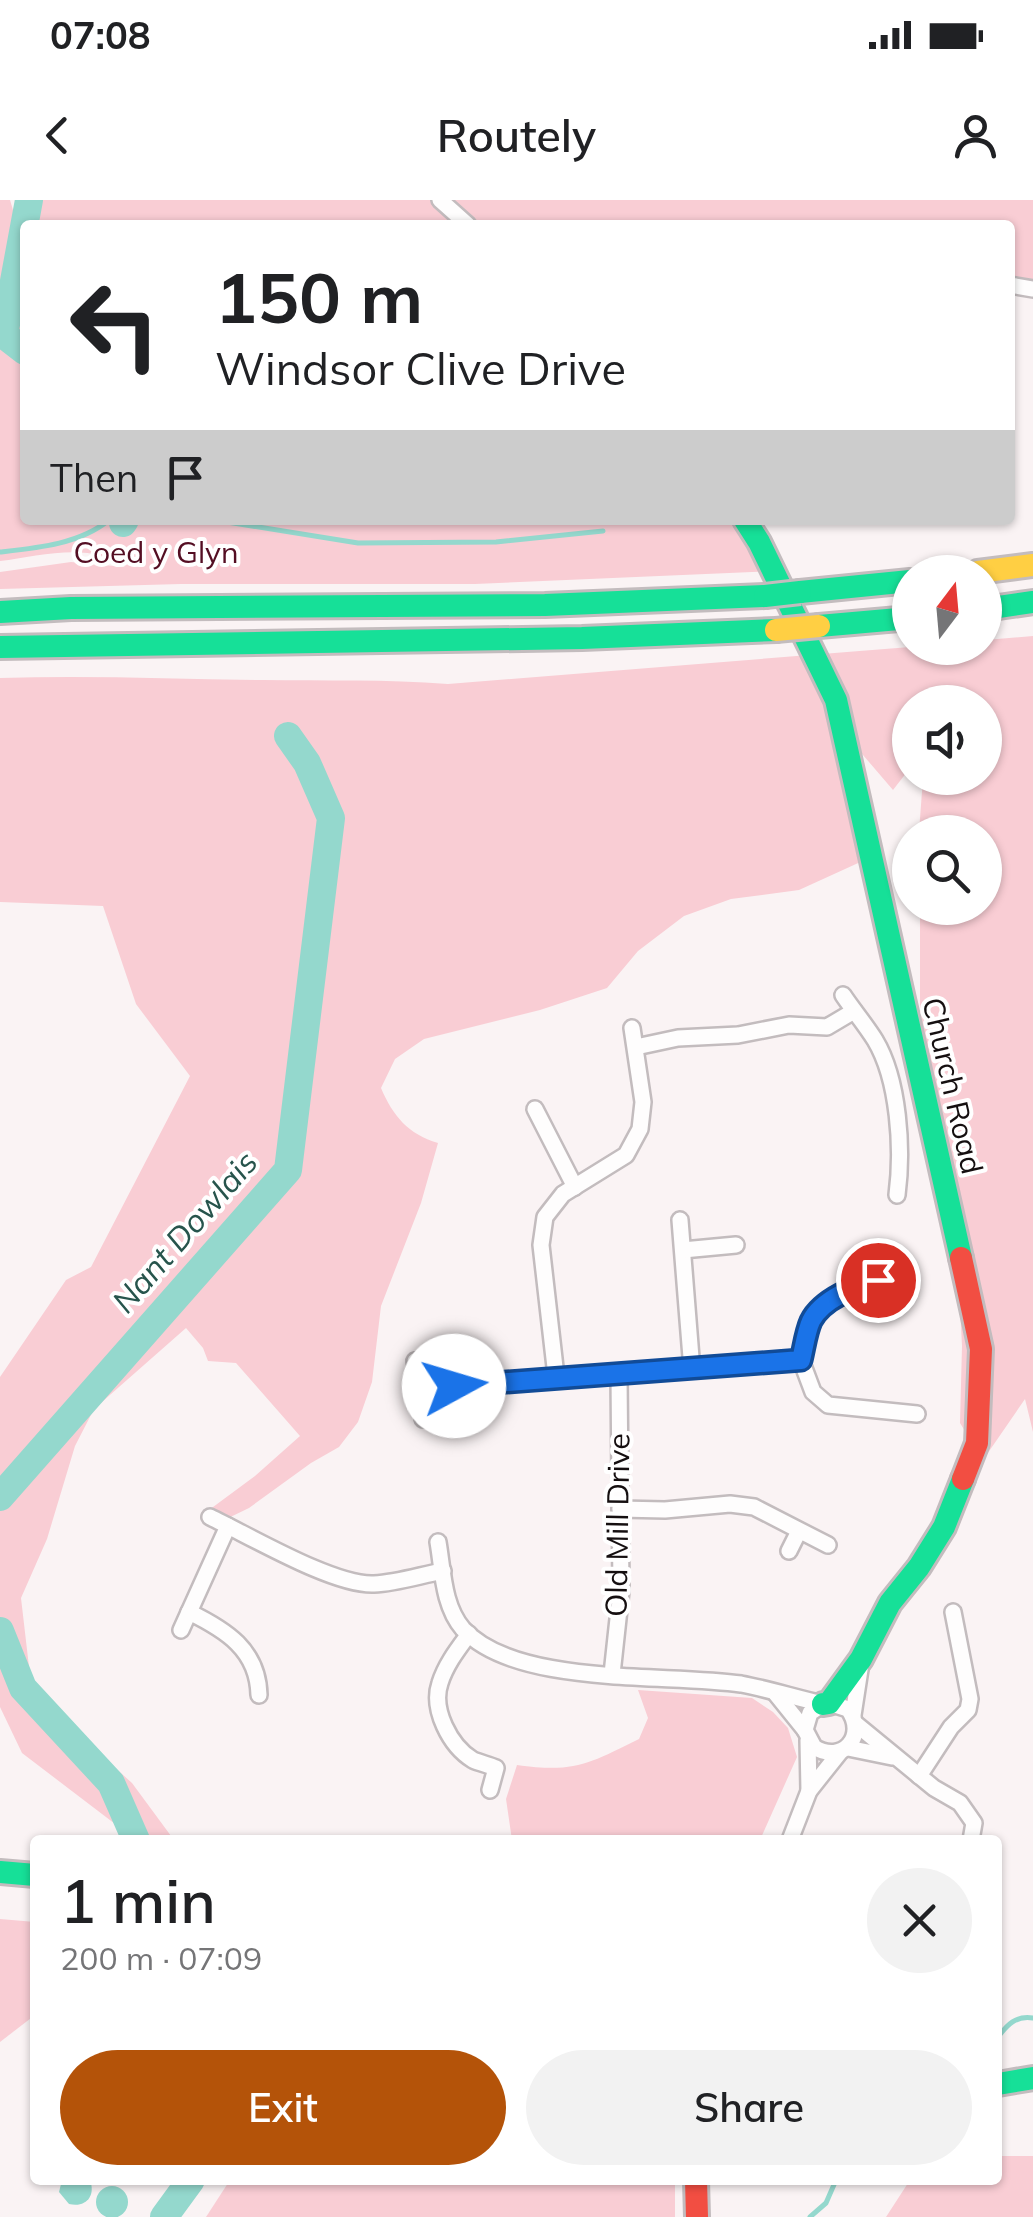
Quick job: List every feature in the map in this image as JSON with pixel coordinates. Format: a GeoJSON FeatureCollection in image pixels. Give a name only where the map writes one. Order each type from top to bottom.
{"type":"FeatureCollection","features":[{"type":"Feature","properties":{"kind":"main road","name":"Church Road"},"geometry":{"type":"LineString","coordinates":[[748,525],[836,700],[981,1348],[977,1443],[944,1527],[890,1603],[862,1659],[826,1703]]}},
{"type":"Feature","properties":{"kind":"main road"},"geometry":{"type":"LineString","coordinates":[[1002,569],[1033,565]]}},
{"type":"Feature","properties":{"kind":"main road"},"geometry":{"type":"LineString","coordinates":[[0,612],[545,605],[765,596],[892,583]]}},
{"type":"Feature","properties":{"kind":"main road"},"geometry":{"type":"LineString","coordinates":[[1002,607],[1033,602]]}},
{"type":"Feature","properties":{"kind":"main road"},"geometry":{"type":"LineString","coordinates":[[0,647],[536,641],[776,630],[892,620]]}},
{"type":"Feature","properties":{"kind":"main road"},"geometry":{"type":"LineString","coordinates":[[0,1872],[30,1875]]}},
{"type":"Feature","properties":{"kind":"main road"},"geometry":{"type":"LineString","coordinates":[[1002,2083],[1033,2078]]}},
{"type":"Feature","properties":{"kind":"main road"},"geometry":{"type":"LineString","coordinates":[[696,2185],[697,2217]]}},
{"type":"Feature","properties":{"kind":"street"},"geometry":{"type":"LineString","coordinates":[[440,200],[462,220]]}},
{"type":"Feature","properties":{"kind":"street"},"geometry":{"type":"LineString","coordinates":[[842,994],[877,1043],[890,1083],[900,1140],[897,1195]]}},
{"type":"Feature","properties":{"kind":"street"},"geometry":{"type":"LineString","coordinates":[[636,1047],[789,1025],[827,1028],[854,1011]]}},
{"type":"Feature","properties":{"kind":"street"},"geometry":{"type":"LineString","coordinates":[[556,1376],[541,1245],[545,1217],[563,1194],[626,1154],[640,1129],[643,1102],[632,1028]]}},
{"type":"Feature","properties":{"kind":"street"},"geometry":{"type":"LineString","coordinates":[[535,1108],[574,1186]]}},
{"type":"Feature","properties":{"kind":"street"},"geometry":{"type":"LineString","coordinates":[[680,1220],[692,1370]]}},
{"type":"Feature","properties":{"kind":"street"},"geometry":{"type":"LineString","coordinates":[[682,1250],[736,1246]]}},
{"type":"Feature","properties":{"kind":"street"},"geometry":{"type":"LineString","coordinates":[[898,1275],[858,1286],[826,1305],[812,1320],[801,1360],[813,1392],[828,1405],[917,1414]]}},
{"type":"Feature","properties":{"kind":"street"},"geometry":{"type":"LineString","coordinates":[[420,1389],[801,1360]]}},
{"type":"Feature","properties":{"kind":"street"},"geometry":{"type":"LineString","coordinates":[[416,1361],[423,1419]]}},
{"type":"Feature","properties":{"kind":"street","name":"Old Mill Drive"},"geometry":{"type":"LineString","coordinates":[[612,1674],[620,1591],[619,1376]]}},
{"type":"Feature","properties":{"kind":"street"},"geometry":{"type":"LineString","coordinates":[[620,1509],[665,1510],[730,1504],[754,1508],[828,1545]]}},
{"type":"Feature","properties":{"kind":"street"},"geometry":{"type":"LineString","coordinates":[[210,1518],[352,1581],[373,1584],[443,1571]]}},
{"type":"Feature","properties":{"kind":"street"},"geometry":{"type":"LineString","coordinates":[[181,1630],[228,1526]]}},
{"type":"Feature","properties":{"kind":"street"},"geometry":{"type":"LineString","coordinates":[[789,1551],[800,1531]]}},
{"type":"Feature","properties":{"kind":"street"},"geometry":{"type":"LineString","coordinates":[[438,1542],[449,1606],[462,1628],[488,1650],[518,1662],[744,1685],[841,1704],[896,1758],[960,1803],[974,1823],[972,1835]]}},
{"type":"Feature","properties":{"kind":"street"},"geometry":{"type":"LineString","coordinates":[[189,1612],[240,1642],[258,1675],[259,1694]]}},
{"type":"Feature","properties":{"kind":"street"},"geometry":{"type":"LineString","coordinates":[[919,1776],[951,1727],[968,1710],[970,1699],[953,1612]]}},
{"type":"Feature","properties":{"kind":"street"},"geometry":{"type":"LineString","coordinates":[[470,1634],[451,1659],[438,1686],[438,1710],[450,1736],[471,1759],[496,1768],[490,1790]]}},
{"type":"Feature","properties":{"kind":"street","name":"Church Road"},"geometry":{"type":"LineString","coordinates":[[855,1720],[862,1659]]}},
{"type":"Feature","properties":{"kind":"street"},"geometry":{"type":"LineString","coordinates":[[776,1694],[821,1752],[844,1750],[896,1758]]}},
{"type":"Feature","properties":{"kind":"street"},"geometry":{"type":"LineString","coordinates":[[809,1792],[810,1714],[826,1703]]}},
{"type":"Feature","properties":{"kind":"street"},"geometry":{"type":"LineString","coordinates":[[792,1835],[809,1792],[856,1733],[855,1720]]}},
{"type":"Feature","properties":{"kind":"green space","name":"Coed y Glyn"},"geometry":{"type":"Polygon","coordinates":[[[0,200],[10,200],[20,233],[20,525],[748,525],[773,571],[475,584],[181,584],[0,589],[0,572],[71,562],[125,567],[112,559],[81,552],[0,561],[0,200]]]}},
{"type":"Feature","properties":{"kind":"green space"},"geometry":{"type":"Polygon","coordinates":[[[17,200],[1033,200],[1033,279],[1015,278],[1015,220],[22,220],[17,200]]]}},
{"type":"Feature","properties":{"kind":"green space"},"geometry":{"type":"Polygon","coordinates":[[[1033,636],[1033,1432],[1025,1399],[983,1460],[960,1423],[962,1346],[955,1207],[920,1011],[920,925],[1002,925],[1002,815],[920,815],[922,795],[1002,795],[1002,685],[892,685],[892,789],[857,748],[867,859],[799,890],[731,899],[684,916],[638,951],[607,988],[540,1010],[424,1039],[395,1059],[381,1088],[386,1098],[410,1129],[438,1143],[421,1203],[381,1306],[372,1382],[358,1422],[339,1447],[249,1508],[218,1523],[209,1510],[300,1436],[236,1363],[208,1361],[203,1348],[186,1328],[94,1409],[75,1446],[47,1539],[21,1598],[31,1684],[132,1783],[170,1835],[123,1835],[123,1830],[22,1753],[0,1707],[0,1377],[66,1280],[91,1267],[190,1076],[136,1004],[103,906],[0,902],[0,678],[448,684],[892,648],[892,665],[1002,665],[1002,639],[1033,636]]]}},
{"type":"Feature","properties":{"kind":"green space"},"geometry":{"type":"Polygon","coordinates":[[[638,1690],[752,1698],[773,1712],[788,1728],[797,1757],[762,1835],[511,1835],[506,1799],[517,1765],[568,1767],[607,1755],[639,1739],[648,1718],[638,1690]]]}},
{"type":"Feature","properties":{"kind":"green space"},"geometry":{"type":"Polygon","coordinates":[[[0,1919],[30,1922],[30,2019],[0,2042],[0,1919]]]}},
{"type":"Feature","properties":{"kind":"green space"},"geometry":{"type":"Polygon","coordinates":[[[1002,2156],[1033,2156],[1033,2217],[886,2217],[907,2185],[1002,2185],[1002,2156]]]}},
{"type":"Feature","properties":{"kind":"green space"},"geometry":{"type":"Polygon","coordinates":[[[227,2185],[675,2185],[675,2217],[206,2217],[227,2185]]]}},
{"type":"Feature","properties":{"kind":"shaded area"},"geometry":{"type":"Polygon","coordinates":[[[61,2185],[91,2185],[92,2191],[88,2200],[80,2204],[69,2204],[59,2192],[61,2185]]]}},
{"type":"Feature","properties":{"kind":"shaded area"},"geometry":{"type":"Polygon","coordinates":[[[112,2186],[124,2190],[128,2202],[124,2214],[112,2218],[100,2214],[96,2202],[100,2190],[112,2186]]]}},
{"type":"Feature","properties":{"kind":"waterway"},"geometry":{"type":"LineString","coordinates":[[25,220],[29,200]]}},
{"type":"Feature","properties":{"kind":"waterway"},"geometry":{"type":"LineString","coordinates":[[20,249],[4,335],[20,347]]}},
{"type":"Feature","properties":{"kind":"waterway"},"geometry":{"type":"LineString","coordinates":[[0,552],[72,540],[102,525]]}},
{"type":"Feature","properties":{"kind":"waterway"},"geometry":{"type":"LineString","coordinates":[[246,525],[358,543],[496,542],[603,531]]}},
{"type":"Feature","properties":{"kind":"waterway","name":"Nant Dowlais"},"geometry":{"type":"LineString","coordinates":[[0,1497],[288,1170],[331,818],[307,763],[288,736]]}},
{"type":"Feature","properties":{"kind":"waterway","name":"Nant Dowlais"},"geometry":{"type":"LineString","coordinates":[[0,1631],[23,1688],[111,1783],[134,1835]]}},
{"type":"Feature","properties":{"kind":"waterway"},"geometry":{"type":"LineString","coordinates":[[1002,2032],[1012,2022],[1033,2018]]}},
{"type":"Feature","properties":{"kind":"waterway","name":"Nant Dowlais"},"geometry":{"type":"LineString","coordinates":[[164,2217],[187,2185]]}},
{"type":"Feature","properties":{"kind":"waterway"},"geometry":{"type":"LineString","coordinates":[[810,2217],[826,2203],[834,2185]]}},
{"type":"Feature","properties":{"kind":"traffic: fast"},"geometry":{"type":"LineString","coordinates":[[748,525],[836,700],[961,1258]]}},
{"type":"Feature","properties":{"kind":"traffic: fast"},"geometry":{"type":"LineString","coordinates":[[800,592],[892,583]]}},
{"type":"Feature","properties":{"kind":"traffic: fast"},"geometry":{"type":"LineString","coordinates":[[765,596],[800,592]]}},
{"type":"Feature","properties":{"kind":"traffic: fast"},"geometry":{"type":"LineString","coordinates":[[0,612],[71,608],[545,605],[765,596]]}},
{"type":"Feature","properties":{"kind":"traffic: fast"},"geometry":{"type":"LineString","coordinates":[[1002,607],[1033,602]]}},
{"type":"Feature","properties":{"kind":"traffic: fast"},"geometry":{"type":"LineString","coordinates":[[819,626],[892,620]]}},
{"type":"Feature","properties":{"kind":"traffic: fast"},"geometry":{"type":"LineString","coordinates":[[0,647],[582,638],[776,630]]}},
{"type":"Feature","properties":{"kind":"traffic: fast"},"geometry":{"type":"LineString","coordinates":[[823,1704],[829,1703],[861,1659],[890,1603],[944,1527],[963,1479]]}},
{"type":"Feature","properties":{"kind":"traffic: fast"},"geometry":{"type":"LineString","coordinates":[[0,1872],[30,1875]]}},
{"type":"Feature","properties":{"kind":"traffic: fast"},"geometry":{"type":"LineString","coordinates":[[1002,2083],[1033,2078]]}},
{"type":"Feature","properties":{"kind":"traffic: slow"},"geometry":{"type":"LineString","coordinates":[[1002,569],[1033,565]]}},
{"type":"Feature","properties":{"kind":"traffic: slow"},"geometry":{"type":"LineString","coordinates":[[776,630],[819,626]]}},
{"type":"Feature","properties":{"kind":"traffic: jam"},"geometry":{"type":"LineString","coordinates":[[961,1258],[981,1349],[977,1443],[963,1479]]}},
{"type":"Feature","properties":{"kind":"traffic: jam"},"geometry":{"type":"LineString","coordinates":[[696,2185],[697,2217]]}},
{"type":"Feature","properties":{"kind":"route"},"geometry":{"type":"LineString","coordinates":[[454,1386],[801,1360],[812,1320],[826,1305],[858,1286],[878,1280]]}}]}
